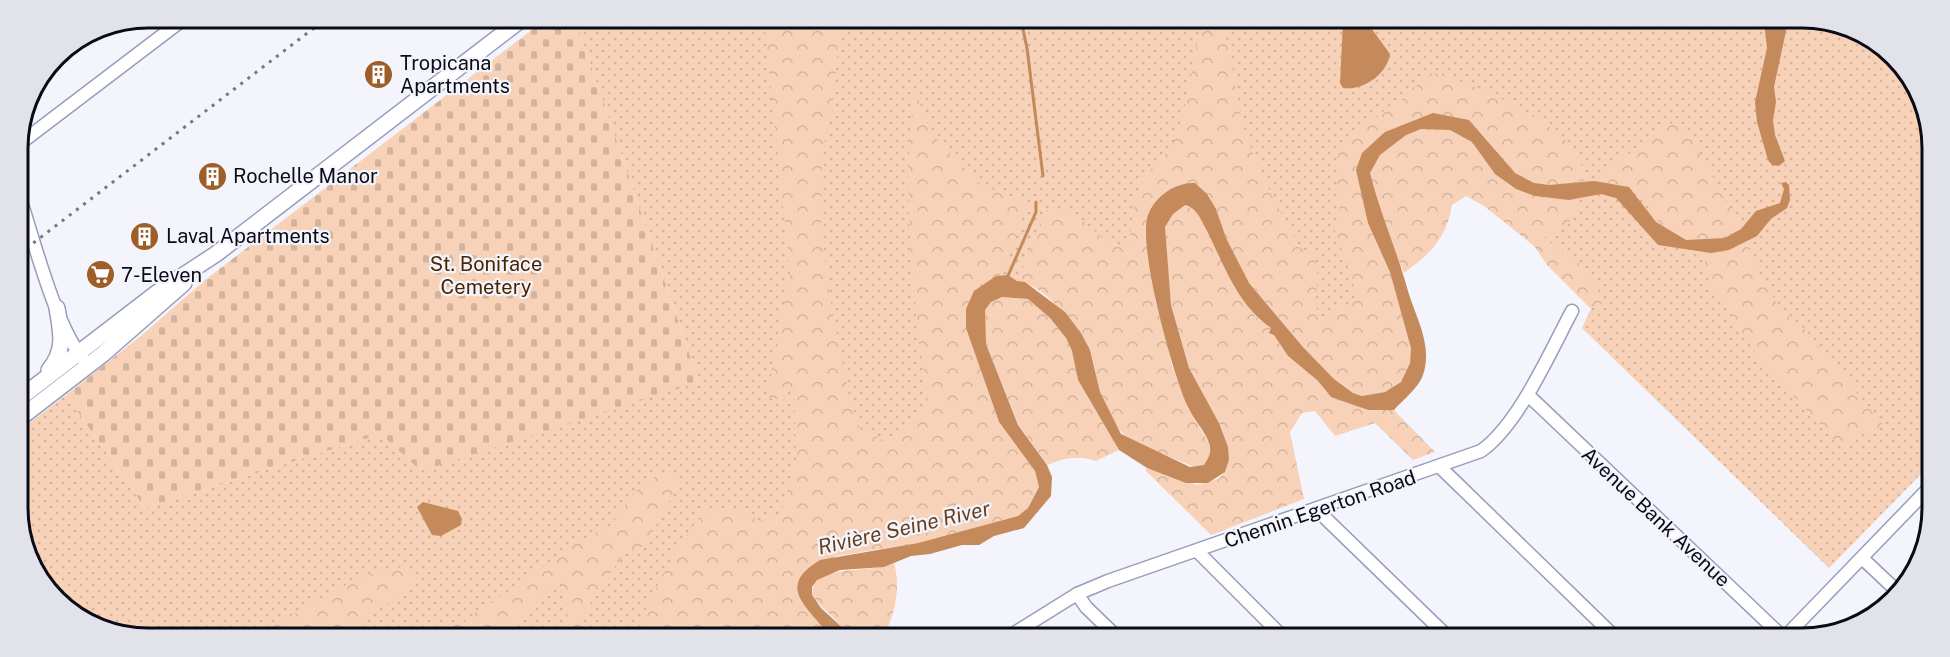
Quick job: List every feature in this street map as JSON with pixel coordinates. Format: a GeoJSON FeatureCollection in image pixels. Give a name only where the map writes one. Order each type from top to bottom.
{"type":"FeatureCollection","features":[{"type":"Feature","properties":{"kind":"main road"},"geometry":{"type":"LineString","coordinates":[[28,392],[158,292],[216,254],[510,28]]}},
{"type":"Feature","properties":{"kind":"main road"},"geometry":{"type":"LineString","coordinates":[[28,412],[89,366],[166,301],[216,254]]}},
{"type":"Feature","properties":{"kind":"main road"},"geometry":{"type":"LineString","coordinates":[[37,385],[60,355],[62,342],[57,308]]}},
{"type":"Feature","properties":{"kind":"street"},"geometry":{"type":"LineString","coordinates":[[30,136],[172,28]]}},
{"type":"Feature","properties":{"kind":"street"},"geometry":{"type":"LineString","coordinates":[[29,224],[57,308],[78,353],[89,366]]}},
{"type":"Feature","properties":{"kind":"street","name":"Chemin Egerton Road"},"geometry":{"type":"LineString","coordinates":[[1022,628],[1077,594],[1440,467],[1490,445],[1528,395],[1572,311]]}},
{"type":"Feature","properties":{"kind":"street","name":"Avenue Bank Avenue"},"geometry":{"type":"LineString","coordinates":[[1528,395],[1773,628]]}},
{"type":"Feature","properties":{"kind":"street"},"geometry":{"type":"LineString","coordinates":[[1440,467],[1606,628]]}},
{"type":"Feature","properties":{"kind":"street"},"geometry":{"type":"LineString","coordinates":[[1794,628],[1922,495]]}},
{"type":"Feature","properties":{"kind":"street"},"geometry":{"type":"LineString","coordinates":[[1317,510],[1439,628]]}},
{"type":"Feature","properties":{"kind":"street"},"geometry":{"type":"LineString","coordinates":[[1197,551],[1274,628]]}},
{"type":"Feature","properties":{"kind":"street"},"geometry":{"type":"LineString","coordinates":[[1862,558],[1893,587]]}},
{"type":"Feature","properties":{"kind":"street"},"geometry":{"type":"LineString","coordinates":[[1077,594],[1086,607],[1108,628]]}},
{"type":"Feature","properties":{"kind":"green space","name":"St. Boniface Cemetery"},"geometry":{"type":"Polygon","coordinates":[[[534,28],[578,28],[699,382],[421,471],[381,434],[145,508],[66,395],[142,335],[205,280],[534,28]]]}},
{"type":"Feature","properties":{"kind":"green space"},"geometry":{"type":"Polygon","coordinates":[[[578,28],[1802,28],[1833,33],[1855,41],[1881,58],[1892,69],[1909,95],[1919,125],[1922,148],[1922,473],[1829,568],[1582,328],[1595,300],[1585,278],[1385,132],[1411,348],[1283,323],[1249,283],[1155,298],[1017,281],[1008,275],[981,371],[797,585],[824,628],[133,627],[103,619],[75,604],[53,582],[38,554],[31,532],[28,508],[28,424],[66,395],[145,508],[381,434],[699,382],[578,28]]]}},
{"type":"Feature","properties":{"kind":"green space"},"geometry":{"type":"Polygon","coordinates":[[[765,28],[839,28],[832,111],[822,154],[821,228],[832,309],[851,406],[860,429],[883,440],[904,430],[919,417],[927,396],[918,334],[909,212],[909,151],[915,91],[932,134],[953,157],[981,185],[1018,199],[1026,207],[1002,274],[983,283],[974,291],[966,328],[999,422],[1035,471],[1039,487],[1028,508],[1018,516],[918,543],[836,556],[797,596],[823,628],[638,628],[675,553],[708,508],[734,509],[760,521],[780,516],[796,460],[794,384],[783,400],[769,398],[772,366],[790,274],[765,28]]]}},
{"type":"Feature","properties":{"kind":"green space"},"geometry":{"type":"Polygon","coordinates":[[[1200,28],[1223,28],[1247,138],[1260,170],[1299,248],[1314,253],[1318,277],[1315,306],[1324,320],[1328,321],[1337,307],[1355,302],[1353,281],[1335,231],[1340,204],[1335,162],[1343,144],[1361,122],[1377,117],[1388,107],[1398,106],[1406,93],[1435,73],[1471,85],[1510,103],[1547,125],[1574,150],[1581,165],[1584,181],[1549,185],[1534,183],[1515,173],[1482,133],[1419,117],[1412,123],[1385,132],[1362,152],[1368,223],[1390,272],[1411,348],[1410,363],[1401,382],[1385,392],[1362,396],[1353,393],[1334,379],[1303,347],[1250,283],[1226,238],[1216,209],[1160,198],[1155,298],[1172,365],[1188,408],[1209,443],[1211,455],[1204,465],[1197,468],[1131,441],[1126,436],[1116,425],[1104,404],[1091,354],[1077,329],[1059,307],[1038,289],[1017,281],[1048,208],[1075,214],[1113,247],[1129,246],[1134,209],[1142,183],[1173,143],[1190,83],[1200,28]]]}},
{"type":"Feature","properties":{"kind":"green space"},"geometry":{"type":"Polygon","coordinates":[[[1675,122],[1684,125],[1741,229],[1736,232],[1726,236],[1701,239],[1674,235],[1666,230],[1647,205],[1630,189],[1621,185],[1594,181],[1612,161],[1630,153],[1657,130],[1675,122]]]}},
{"type":"Feature","properties":{"kind":"green space"},"geometry":{"type":"Polygon","coordinates":[[[1421,129],[1441,129],[1460,134],[1472,142],[1504,183],[1569,200],[1576,199],[1578,215],[1544,238],[1574,259],[1589,274],[1595,283],[1602,307],[1590,308],[1547,265],[1534,246],[1484,206],[1466,196],[1452,205],[1446,227],[1436,244],[1404,273],[1377,202],[1370,173],[1391,146],[1421,129]]]}},
{"type":"Feature","properties":{"kind":"green space"},"geometry":{"type":"Polygon","coordinates":[[[1185,205],[1198,214],[1228,276],[1255,316],[1271,328],[1269,333],[1274,335],[1288,356],[1317,380],[1327,393],[1367,410],[1394,410],[1435,452],[1413,460],[1375,423],[1335,436],[1315,411],[1302,413],[1290,432],[1304,499],[1211,535],[1145,470],[1147,468],[1197,485],[1218,479],[1225,472],[1229,460],[1219,423],[1189,368],[1171,305],[1165,227],[1173,214],[1185,205]]]}},
{"type":"Feature","properties":{"kind":"green space"},"geometry":{"type":"Polygon","coordinates":[[[1743,242],[1751,252],[1764,281],[1779,305],[1788,316],[1804,328],[1884,426],[1857,436],[1841,447],[1761,361],[1709,282],[1703,252],[1727,250],[1743,242]]]}},
{"type":"Feature","properties":{"kind":"green space"},"geometry":{"type":"Polygon","coordinates":[[[1002,297],[1028,299],[1050,318],[1066,338],[1072,351],[1078,380],[1119,450],[1096,461],[1071,458],[1047,465],[1018,424],[986,344],[985,310],[991,302],[1002,297]]]}},
{"type":"Feature","properties":{"kind":"green space"},"geometry":{"type":"Polygon","coordinates":[[[673,471],[678,485],[645,546],[625,552],[586,611],[580,628],[562,628],[568,609],[561,583],[544,592],[529,612],[510,628],[434,628],[463,623],[482,607],[522,585],[534,573],[576,543],[611,525],[633,494],[657,475],[673,471]]]}},
{"type":"Feature","properties":{"kind":"green space"},"geometry":{"type":"Polygon","coordinates":[[[894,563],[897,581],[896,600],[887,628],[842,628],[812,595],[814,582],[824,576],[894,563]]]}},
{"type":"Feature","properties":{"kind":"green space"},"geometry":{"type":"Polygon","coordinates":[[[406,566],[416,572],[415,580],[388,603],[351,628],[269,628],[346,585],[375,573],[406,566]]]}},
{"type":"Feature","properties":{"kind":"shaded area"},"geometry":{"type":"Polygon","coordinates":[[[1343,28],[1371,28],[1390,54],[1388,62],[1379,75],[1365,84],[1343,88],[1340,83],[1343,28]]]}},
{"type":"Feature","properties":{"kind":"shaded area"},"geometry":{"type":"Polygon","coordinates":[[[1765,28],[1785,28],[1774,87],[1775,135],[1785,161],[1779,166],[1772,165],[1768,160],[1757,122],[1755,102],[1767,48],[1765,28]]]}},
{"type":"Feature","properties":{"kind":"shaded area"},"geometry":{"type":"Polygon","coordinates":[[[1433,113],[1469,120],[1515,173],[1534,183],[1549,185],[1594,181],[1629,187],[1656,222],[1686,240],[1725,238],[1741,229],[1756,211],[1780,203],[1784,189],[1781,183],[1786,182],[1789,185],[1790,200],[1787,208],[1771,219],[1757,236],[1729,250],[1711,253],[1658,245],[1616,198],[1601,194],[1569,200],[1535,196],[1516,189],[1495,174],[1472,142],[1450,130],[1421,129],[1406,135],[1380,155],[1370,173],[1425,342],[1426,364],[1421,380],[1394,410],[1368,410],[1331,397],[1317,380],[1288,356],[1274,335],[1269,333],[1271,328],[1258,317],[1237,291],[1199,216],[1185,205],[1173,214],[1165,227],[1171,305],[1189,368],[1219,423],[1228,447],[1229,460],[1225,472],[1208,483],[1186,483],[1147,468],[1119,450],[1078,380],[1072,351],[1066,338],[1050,318],[1028,299],[1002,297],[991,302],[985,310],[986,344],[1018,425],[1047,465],[1052,477],[1051,496],[1024,528],[994,536],[979,545],[962,545],[930,554],[911,556],[884,567],[840,570],[817,580],[812,587],[812,595],[821,608],[843,628],[823,628],[806,607],[797,589],[799,580],[806,570],[820,560],[918,543],[1018,516],[1028,508],[1039,487],[1035,471],[999,422],[966,328],[966,309],[974,291],[996,276],[1008,275],[1017,281],[1025,282],[1065,312],[1081,333],[1090,350],[1100,392],[1121,434],[1190,467],[1204,465],[1210,454],[1209,443],[1188,407],[1174,368],[1158,311],[1146,231],[1151,208],[1161,196],[1181,185],[1195,183],[1207,194],[1249,283],[1303,347],[1334,379],[1353,393],[1362,396],[1385,392],[1401,382],[1410,363],[1411,348],[1390,272],[1368,223],[1356,170],[1362,153],[1385,132],[1433,113]]]}},
{"type":"Feature","properties":{"kind":"shaded area"},"geometry":{"type":"Polygon","coordinates":[[[423,502],[458,511],[462,519],[461,525],[441,536],[432,535],[417,507],[423,502]]]}},
{"type":"Feature","properties":{"kind":"waterway"},"geometry":{"type":"LineString","coordinates":[[1023,28],[1043,176]]}},
{"type":"Feature","properties":{"kind":"waterway"},"geometry":{"type":"LineString","coordinates":[[1007,278],[1036,212],[1036,202]]}},
{"type":"Feature","properties":{"kind":"railway"},"geometry":{"type":"LineString","coordinates":[[29,247],[314,28]]}},
{"type":"Feature","properties":{"kind":"place","name":"Tropicana Apartments"},"geometry":{"type":"Point","coordinates":[379,74]}},
{"type":"Feature","properties":{"kind":"place","name":"Rochelle Manor"},"geometry":{"type":"Point","coordinates":[212,176]}},
{"type":"Feature","properties":{"kind":"place","name":"Laval Apartments"},"geometry":{"type":"Point","coordinates":[145,236]}},
{"type":"Feature","properties":{"kind":"place","name":"7-Eleven"},"geometry":{"type":"Point","coordinates":[100,275]}},
{"type":"Feature","properties":{"kind":"water label","name":"Rivière Seine River"},"geometry":{"type":"Point","coordinates":[904,528]}}]}
